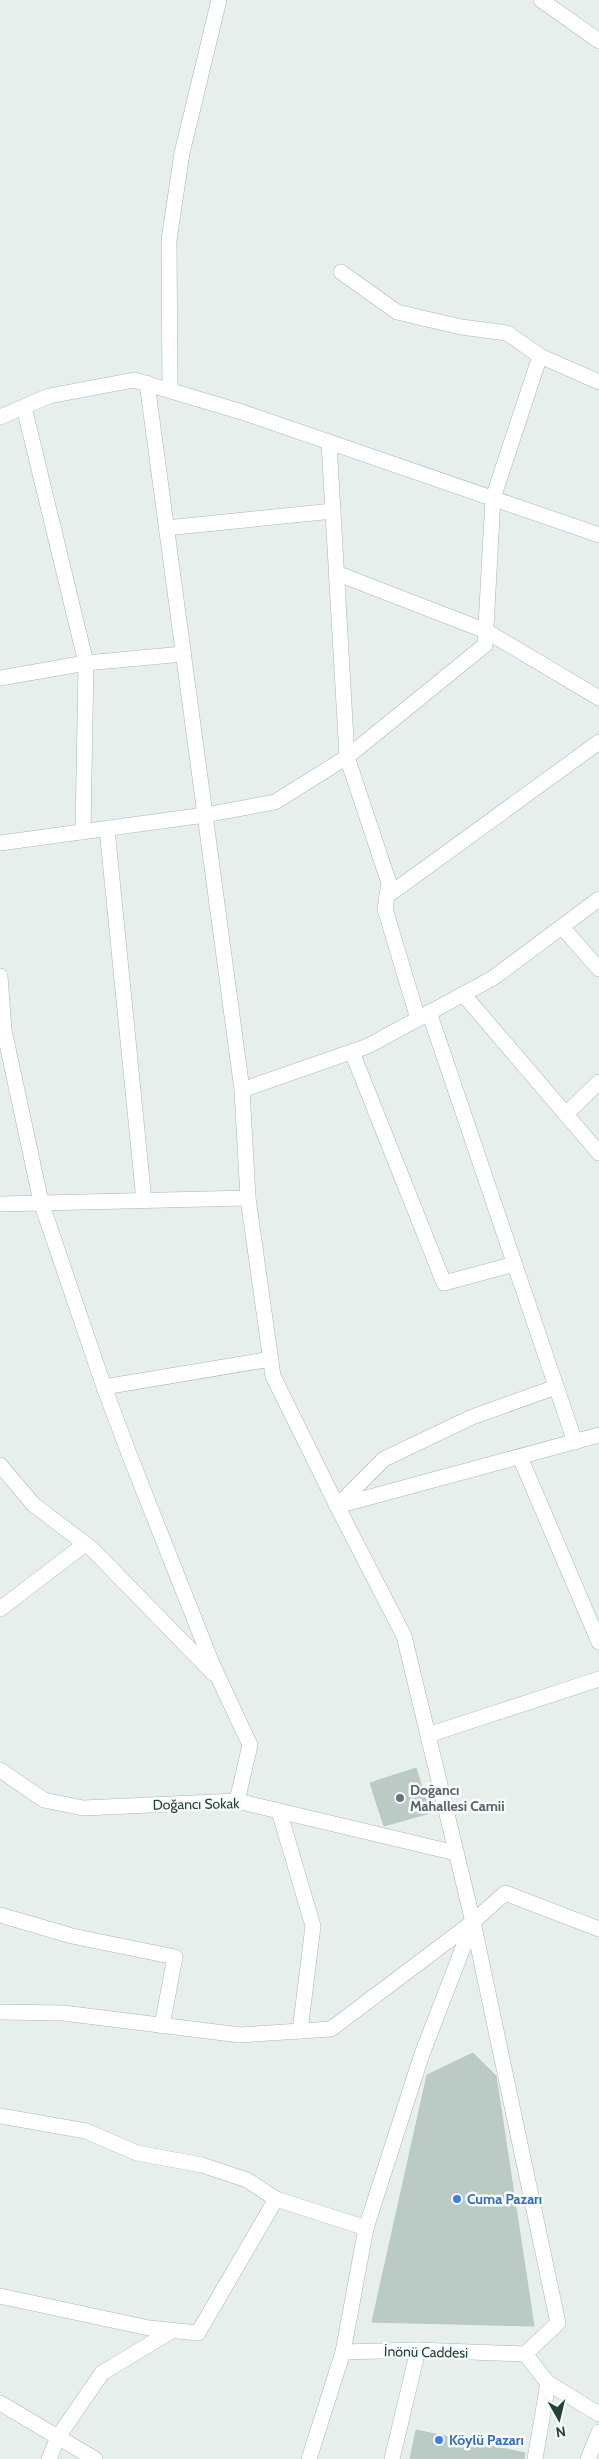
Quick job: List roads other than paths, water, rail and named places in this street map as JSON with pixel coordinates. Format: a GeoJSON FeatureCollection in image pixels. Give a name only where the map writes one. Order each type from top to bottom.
{"type":"FeatureCollection","features":[{"type":"Feature","properties":{"kind":"street"},"geometry":{"type":"LineString","coordinates":[[170,390],[170,240],[182,153],[219,0]]}},
{"type":"Feature","properties":{"kind":"street"},"geometry":{"type":"LineString","coordinates":[[541,0],[599,41]]}},
{"type":"Feature","properties":{"kind":"street"},"geometry":{"type":"LineString","coordinates":[[341,272],[397,312],[462,327],[507,333],[540,356],[599,382]]}},
{"type":"Feature","properties":{"kind":"street"},"geometry":{"type":"LineString","coordinates":[[0,843],[206,815],[275,802],[347,757],[485,645],[494,498],[540,356]]}},
{"type":"Feature","properties":{"kind":"street"},"geometry":{"type":"LineString","coordinates":[[0,417],[49,396],[134,380],[329,442],[599,535]]}},
{"type":"Feature","properties":{"kind":"street"},"geometry":{"type":"LineString","coordinates":[[147,383],[242,1090],[248,1198],[273,1376],[404,1636],[473,1922],[558,2323],[525,2354],[548,2382],[599,2414]]}},
{"type":"Feature","properties":{"kind":"street"},"geometry":{"type":"LineString","coordinates":[[24,407],[86,663],[83,832]]}},
{"type":"Feature","properties":{"kind":"street"},"geometry":{"type":"LineString","coordinates":[[329,442],[347,757],[389,883],[384,909],[515,1264],[575,1442]]}},
{"type":"Feature","properties":{"kind":"street"},"geometry":{"type":"LineString","coordinates":[[166,528],[333,511]]}},
{"type":"Feature","properties":{"kind":"street"},"geometry":{"type":"LineString","coordinates":[[336,573],[486,631],[599,698]]}},
{"type":"Feature","properties":{"kind":"street"},"geometry":{"type":"LineString","coordinates":[[0,678],[86,663],[183,654]]}},
{"type":"Feature","properties":{"kind":"street"},"geometry":{"type":"LineString","coordinates":[[387,896],[599,742]]}},
{"type":"Feature","properties":{"kind":"street"},"geometry":{"type":"LineString","coordinates":[[107,828],[144,1201]]}},
{"type":"Feature","properties":{"kind":"street"},"geometry":{"type":"LineString","coordinates":[[242,1090],[368,1046],[493,978],[599,899]]}},
{"type":"Feature","properties":{"kind":"street"},"geometry":{"type":"LineString","coordinates":[[562,926],[599,969]]}},
{"type":"Feature","properties":{"kind":"street"},"geometry":{"type":"LineString","coordinates":[[0,976],[4,1030],[41,1202],[104,1387],[220,1679],[250,1745],[237,1801]]}},
{"type":"Feature","properties":{"kind":"street"},"geometry":{"type":"LineString","coordinates":[[463,994],[599,1153]]}},
{"type":"Feature","properties":{"kind":"street"},"geometry":{"type":"LineString","coordinates":[[352,1052],[444,1283],[515,1264]]}},
{"type":"Feature","properties":{"kind":"street"},"geometry":{"type":"LineString","coordinates":[[566,1114],[599,1082]]}},
{"type":"Feature","properties":{"kind":"street"},"geometry":{"type":"LineString","coordinates":[[0,1204],[248,1198]]}},
{"type":"Feature","properties":{"kind":"street"},"geometry":{"type":"LineString","coordinates":[[104,1387],[272,1359]]}},
{"type":"Feature","properties":{"kind":"street"},"geometry":{"type":"LineString","coordinates":[[337,1506],[384,1459],[472,1417],[556,1387]]}},
{"type":"Feature","properties":{"kind":"street"},"geometry":{"type":"LineString","coordinates":[[337,1506],[599,1435]]}},
{"type":"Feature","properties":{"kind":"street"},"geometry":{"type":"LineString","coordinates":[[520,1457],[595,1617],[599,1642]]}},
{"type":"Feature","properties":{"kind":"street"},"geometry":{"type":"LineString","coordinates":[[0,1465],[34,1505],[85,1544],[220,1679]]}},
{"type":"Feature","properties":{"kind":"street"},"geometry":{"type":"LineString","coordinates":[[0,1610],[85,1544]]}},
{"type":"Feature","properties":{"kind":"street"},"geometry":{"type":"LineString","coordinates":[[428,1736],[599,1679]]}},
{"type":"Feature","properties":{"kind":"street","name":"Doğancı Sokak"},"geometry":{"type":"LineString","coordinates":[[1,1771],[44,1800],[84,1808],[237,1801],[456,1853]]}},
{"type":"Feature","properties":{"kind":"street"},"geometry":{"type":"LineString","coordinates":[[279,1811],[313,1926],[300,2031]]}},
{"type":"Feature","properties":{"kind":"street"},"geometry":{"type":"LineString","coordinates":[[0,2012],[62,2014],[240,2035],[331,2029],[473,1922],[505,1893],[599,1929]]}},
{"type":"Feature","properties":{"kind":"street"},"geometry":{"type":"LineString","coordinates":[[0,1915],[72,1936],[175,1957],[162,2026]]}},
{"type":"Feature","properties":{"kind":"street"},"geometry":{"type":"LineString","coordinates":[[309,2459],[343,2352],[366,2228],[422,2054],[473,1922]]}},
{"type":"Feature","properties":{"kind":"street"},"geometry":{"type":"LineString","coordinates":[[0,2116],[86,2131],[137,2153],[202,2165],[247,2180],[276,2199],[366,2228]]}},
{"type":"Feature","properties":{"kind":"street"},"geometry":{"type":"LineString","coordinates":[[0,2296],[149,2328],[198,2333],[276,2199]]}},
{"type":"Feature","properties":{"kind":"street"},"geometry":{"type":"LineString","coordinates":[[49,2459],[58,2437],[102,2373],[173,2330]]}},
{"type":"Feature","properties":{"kind":"street"},"geometry":{"type":"LineString","coordinates":[[392,2459],[418,2350]]}},
{"type":"Feature","properties":{"kind":"street","name":"İnönü Caddesi"},"geometry":{"type":"LineString","coordinates":[[343,2352],[418,2350],[525,2354]]}},
{"type":"Feature","properties":{"kind":"street"},"geometry":{"type":"LineString","coordinates":[[535,2459],[548,2382]]}},
{"type":"Feature","properties":{"kind":"street"},"geometry":{"type":"LineString","coordinates":[[0,2403],[95,2459]]}},
{"type":"Feature","properties":{"kind":"street"},"geometry":{"type":"LineString","coordinates":[[588,2459],[599,2434]]}},
{"type":"Feature","properties":{"kind":"place","name":"Doğancı Mahallesi Camii"},"geometry":{"type":"Point","coordinates":[400,1798]}},
{"type":"Feature","properties":{"kind":"place","name":"Cuma Pazarı"},"geometry":{"type":"Point","coordinates":[457,2199]}},
{"type":"Feature","properties":{"kind":"place","name":"Köylü Pazarı"},"geometry":{"type":"Point","coordinates":[439,2440]}}]}
